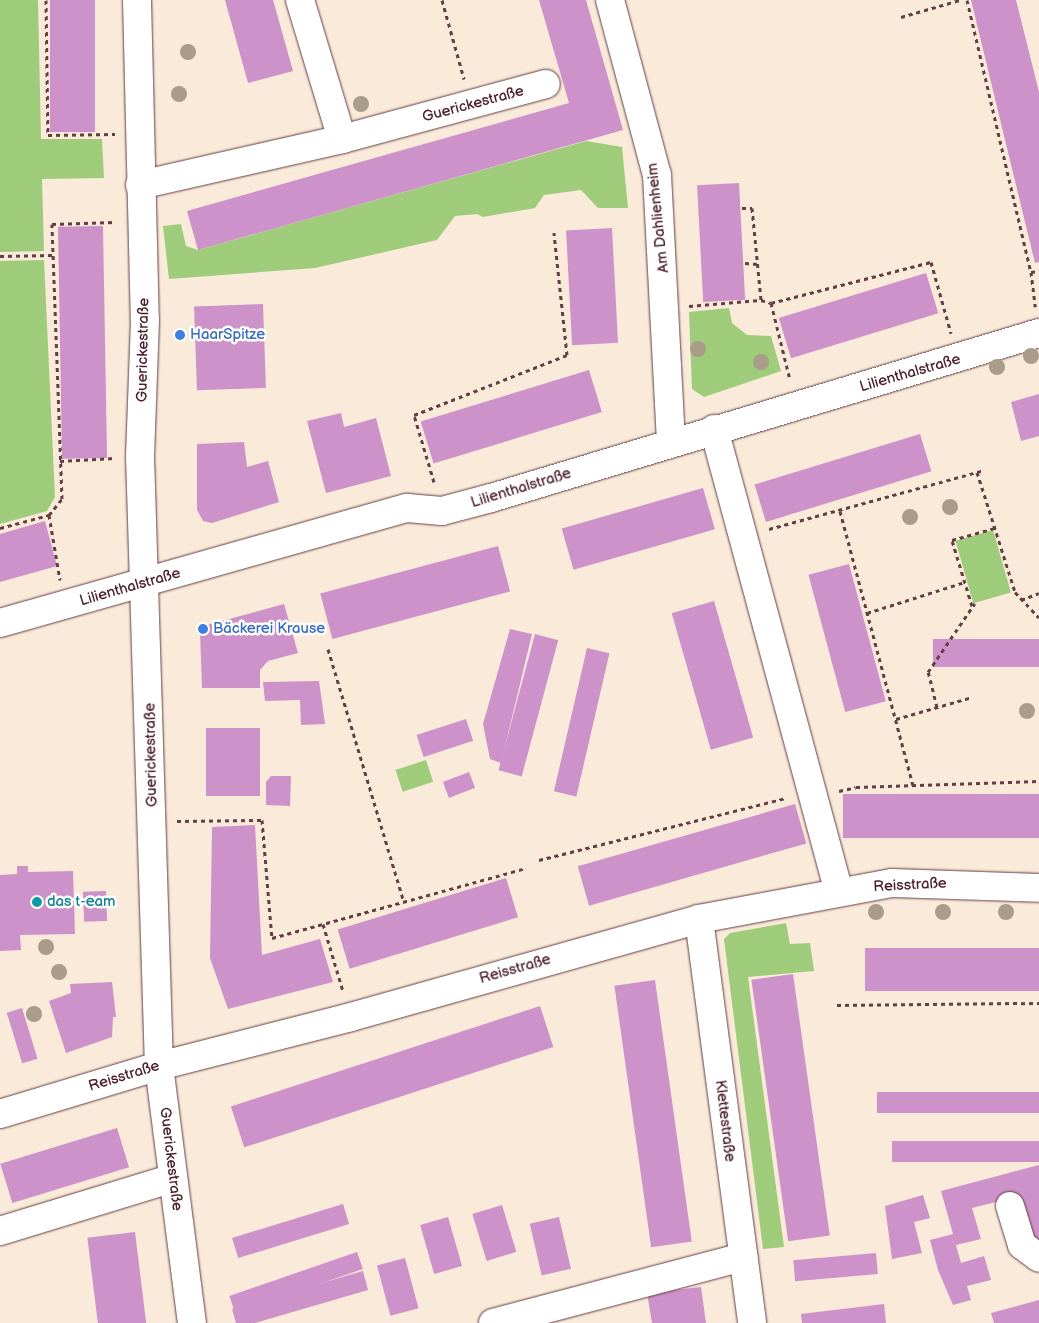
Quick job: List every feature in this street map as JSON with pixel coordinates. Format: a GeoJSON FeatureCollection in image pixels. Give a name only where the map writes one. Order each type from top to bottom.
{"type":"FeatureCollection","features":[{"type":"Feature","properties":{"kind":"street","name":"Guerickestraße"},"geometry":{"type":"LineString","coordinates":[[137,0],[140,185],[145,320],[140,456],[153,818],[159,1066],[192,1323]]}},
{"type":"Feature","properties":{"kind":"street"},"geometry":{"type":"LineString","coordinates":[[300,0],[342,139]]}},
{"type":"Feature","properties":{"kind":"street","name":"Am Dahlienheim"},"geometry":{"type":"LineString","coordinates":[[610,0],[657,175],[666,308],[671,441]]}},
{"type":"Feature","properties":{"kind":"street","name":"Guerickestraße"},"geometry":{"type":"LineString","coordinates":[[140,185],[342,139],[546,84]]}},
{"type":"Feature","properties":{"kind":"street","name":"Lilienthalstraße"},"geometry":{"type":"LineString","coordinates":[[0,623],[408,508],[442,511],[671,441],[714,430],[1039,333]]}},
{"type":"Feature","properties":{"kind":"street"},"geometry":{"type":"LineString","coordinates":[[714,430],[839,891]]}},
{"type":"Feature","properties":{"kind":"street","name":"Reisstraße"},"geometry":{"type":"LineString","coordinates":[[0,1114],[159,1066],[351,1017],[699,919],[839,891],[892,883],[1039,888]]}},
{"type":"Feature","properties":{"kind":"street","name":"Klettestraße"},"geometry":{"type":"LineString","coordinates":[[699,919],[752,1323]]}},
{"type":"Feature","properties":{"kind":"street"},"geometry":{"type":"LineString","coordinates":[[0,1232],[173,1178]]}},
{"type":"Feature","properties":{"kind":"street"},"geometry":{"type":"LineString","coordinates":[[1010,1206],[1022,1245],[1039,1258]]}},
{"type":"Feature","properties":{"kind":"street"},"geometry":{"type":"LineString","coordinates":[[493,1323],[743,1257]]}},
{"type":"Feature","properties":{"kind":"path"},"geometry":{"type":"LineString","coordinates":[[46,0],[48,135],[140,134]]}},
{"type":"Feature","properties":{"kind":"path"},"geometry":{"type":"LineString","coordinates":[[442,0],[470,104]]}},
{"type":"Feature","properties":{"kind":"path"},"geometry":{"type":"LineString","coordinates":[[901,17],[960,0]]}},
{"type":"Feature","properties":{"kind":"path"},"geometry":{"type":"LineString","coordinates":[[967,0],[1031,272],[1039,333]]}},
{"type":"Feature","properties":{"kind":"path"},"geometry":{"type":"LineString","coordinates":[[742,208],[752,208],[761,300]]}},
{"type":"Feature","properties":{"kind":"path"},"geometry":{"type":"LineString","coordinates":[[0,528],[49,515],[62,499],[52,224],[142,222]]}},
{"type":"Feature","properties":{"kind":"path"},"geometry":{"type":"LineString","coordinates":[[442,511],[414,415],[567,355],[554,233]]}},
{"type":"Feature","properties":{"kind":"path"},"geometry":{"type":"LineString","coordinates":[[0,256],[53,255]]}},
{"type":"Feature","properties":{"kind":"path"},"geometry":{"type":"LineString","coordinates":[[666,308],[761,300],[771,303],[931,262],[952,338]]}},
{"type":"Feature","properties":{"kind":"path"},"geometry":{"type":"LineString","coordinates":[[744,263],[757,264]]}},
{"type":"Feature","properties":{"kind":"path"},"geometry":{"type":"LineString","coordinates":[[1031,272],[1039,270]]}},
{"type":"Feature","properties":{"kind":"path"},"geometry":{"type":"LineString","coordinates":[[771,303],[791,383]]}},
{"type":"Feature","properties":{"kind":"path"},"geometry":{"type":"LineString","coordinates":[[60,461],[140,456]]}},
{"type":"Feature","properties":{"kind":"path"},"geometry":{"type":"LineString","coordinates":[[744,536],[840,512],[984,470]]}},
{"type":"Feature","properties":{"kind":"path"},"geometry":{"type":"LineString","coordinates":[[977,472],[1021,600],[1039,618]]}},
{"type":"Feature","properties":{"kind":"path"},"geometry":{"type":"LineString","coordinates":[[840,512],[914,785]]}},
{"type":"Feature","properties":{"kind":"path"},"geometry":{"type":"LineString","coordinates":[[49,515],[65,605]]}},
{"type":"Feature","properties":{"kind":"path"},"geometry":{"type":"LineString","coordinates":[[937,707],[928,672],[974,605],[952,540],[995,528]]}},
{"type":"Feature","properties":{"kind":"path"},"geometry":{"type":"LineString","coordinates":[[867,613],[965,582]]}},
{"type":"Feature","properties":{"kind":"path"},"geometry":{"type":"LineString","coordinates":[[1021,600],[1039,593]]}},
{"type":"Feature","properties":{"kind":"path"},"geometry":{"type":"LineString","coordinates":[[328,648],[404,902]]}},
{"type":"Feature","properties":{"kind":"path"},"geometry":{"type":"LineString","coordinates":[[896,719],[972,697]]}},
{"type":"Feature","properties":{"kind":"path"},"geometry":{"type":"LineString","coordinates":[[539,860],[813,794],[856,788],[1039,781]]}},
{"type":"Feature","properties":{"kind":"path"},"geometry":{"type":"LineString","coordinates":[[153,818],[190,822],[262,820],[272,938],[526,868]]}},
{"type":"Feature","properties":{"kind":"path"},"geometry":{"type":"LineString","coordinates":[[323,924],[351,1017]]}},
{"type":"Feature","properties":{"kind":"path"},"geometry":{"type":"LineString","coordinates":[[837,1006],[1039,1003]]}},
{"type":"Feature","properties":{"kind":"green space"},"geometry":{"type":"Polygon","coordinates":[[[0,0],[38,0],[41,139],[102,139],[104,178],[42,179],[44,251],[0,252],[0,0]]]}},
{"type":"Feature","properties":{"kind":"green space"},"geometry":{"type":"Polygon","coordinates":[[[586,141],[622,147],[628,208],[598,208],[581,190],[544,195],[535,208],[483,217],[477,214],[455,216],[437,240],[315,268],[169,279],[163,226],[181,224],[186,246],[198,250],[586,141]]]}},
{"type":"Feature","properties":{"kind":"green space"},"geometry":{"type":"Polygon","coordinates":[[[44,260],[55,497],[47,511],[0,524],[0,261],[44,260]]]}},
{"type":"Feature","properties":{"kind":"green space"},"geometry":{"type":"Polygon","coordinates":[[[729,308],[732,323],[747,335],[771,336],[781,371],[704,397],[692,389],[689,312],[729,308]]]}},
{"type":"Feature","properties":{"kind":"green space"},"geometry":{"type":"Polygon","coordinates":[[[993,530],[1011,592],[973,603],[956,541],[993,530]]]}},
{"type":"Feature","properties":{"kind":"green space"},"geometry":{"type":"Polygon","coordinates":[[[426,760],[433,782],[403,792],[396,770],[426,760]]]}},
{"type":"Feature","properties":{"kind":"green space"},"geometry":{"type":"Polygon","coordinates":[[[786,923],[790,944],[810,943],[814,971],[748,977],[784,1247],[763,1249],[724,939],[730,933],[786,923]]]}},
{"type":"Feature","properties":{"kind":"building"},"geometry":{"type":"Polygon","coordinates":[[[50,0],[95,0],[95,132],[50,132],[50,0]]]}},
{"type":"Feature","properties":{"kind":"building"},"geometry":{"type":"Polygon","coordinates":[[[225,0],[273,0],[293,71],[248,83],[225,0]]]}},
{"type":"Feature","properties":{"kind":"building"},"geometry":{"type":"Polygon","coordinates":[[[539,0],[586,0],[623,130],[198,250],[187,211],[569,103],[539,0]]]}},
{"type":"Feature","properties":{"kind":"building"},"geometry":{"type":"Polygon","coordinates":[[[971,0],[1016,0],[1039,92],[1039,262],[1035,263],[971,0]]]}},
{"type":"Feature","properties":{"kind":"building"},"geometry":{"type":"Polygon","coordinates":[[[739,183],[745,300],[703,302],[697,185],[739,183]]]}},
{"type":"Feature","properties":{"kind":"building"},"geometry":{"type":"Polygon","coordinates":[[[103,226],[107,458],[62,459],[58,227],[103,226]]]}},
{"type":"Feature","properties":{"kind":"building"},"geometry":{"type":"Polygon","coordinates":[[[612,228],[618,343],[572,345],[566,230],[612,228]]]}},
{"type":"Feature","properties":{"kind":"building"},"geometry":{"type":"Polygon","coordinates":[[[926,273],[938,313],[791,358],[779,318],[926,273]]]}},
{"type":"Feature","properties":{"kind":"building"},"geometry":{"type":"Polygon","coordinates":[[[263,304],[266,388],[197,390],[194,306],[263,304]]]}},
{"type":"Feature","properties":{"kind":"building"},"geometry":{"type":"Polygon","coordinates":[[[589,370],[602,412],[434,464],[421,421],[589,370]]]}},
{"type":"Feature","properties":{"kind":"building"},"geometry":{"type":"Polygon","coordinates":[[[1039,394],[1039,436],[1021,441],[1011,402],[1039,394]]]}},
{"type":"Feature","properties":{"kind":"building"},"geometry":{"type":"Polygon","coordinates":[[[341,413],[344,427],[376,418],[391,476],[326,493],[307,421],[341,413]]]}},
{"type":"Feature","properties":{"kind":"building"},"geometry":{"type":"Polygon","coordinates":[[[920,434],[931,471],[766,522],[755,485],[920,434]]]}},
{"type":"Feature","properties":{"kind":"building"},"geometry":{"type":"Polygon","coordinates":[[[244,442],[247,467],[268,461],[279,502],[212,523],[203,521],[197,510],[197,444],[244,442]]]}},
{"type":"Feature","properties":{"kind":"building"},"geometry":{"type":"Polygon","coordinates":[[[703,488],[715,529],[574,570],[562,529],[703,488]]]}},
{"type":"Feature","properties":{"kind":"building"},"geometry":{"type":"Polygon","coordinates":[[[45,521],[57,566],[0,582],[0,534],[45,521]]]}},
{"type":"Feature","properties":{"kind":"building"},"geometry":{"type":"Polygon","coordinates":[[[498,546],[510,591],[332,639],[320,594],[498,546]]]}},
{"type":"Feature","properties":{"kind":"building"},"geometry":{"type":"Polygon","coordinates":[[[849,564],[886,701],[845,712],[808,575],[849,564]]]}},
{"type":"Feature","properties":{"kind":"building"},"geometry":{"type":"Polygon","coordinates":[[[714,601],[753,737],[711,750],[672,613],[714,601]]]}},
{"type":"Feature","properties":{"kind":"building"},"geometry":{"type":"Polygon","coordinates":[[[284,604],[298,653],[268,661],[260,670],[260,688],[202,688],[200,632],[207,625],[284,604]]]}},
{"type":"Feature","properties":{"kind":"building"},"geometry":{"type":"Polygon","coordinates":[[[510,629],[532,634],[501,763],[490,759],[483,724],[510,629]]]}},
{"type":"Feature","properties":{"kind":"building"},"geometry":{"type":"Polygon","coordinates":[[[535,634],[558,640],[522,776],[499,770],[535,634]]]}},
{"type":"Feature","properties":{"kind":"building"},"geometry":{"type":"Polygon","coordinates":[[[933,639],[1039,639],[1039,667],[933,667],[933,639]]]}},
{"type":"Feature","properties":{"kind":"building"},"geometry":{"type":"Polygon","coordinates":[[[587,648],[609,653],[576,796],[554,791],[587,648]]]}},
{"type":"Feature","properties":{"kind":"building"},"geometry":{"type":"Polygon","coordinates":[[[319,681],[325,724],[301,725],[300,700],[265,701],[263,682],[319,681]]]}},
{"type":"Feature","properties":{"kind":"building"},"geometry":{"type":"Polygon","coordinates":[[[466,719],[473,741],[424,757],[417,735],[466,719]]]}},
{"type":"Feature","properties":{"kind":"building"},"geometry":{"type":"Polygon","coordinates":[[[206,728],[260,728],[260,796],[206,796],[206,728]]]}},
{"type":"Feature","properties":{"kind":"building"},"geometry":{"type":"Polygon","coordinates":[[[469,772],[475,788],[449,798],[443,782],[469,772]]]}},
{"type":"Feature","properties":{"kind":"building"},"geometry":{"type":"Polygon","coordinates":[[[271,776],[291,776],[290,806],[266,805],[266,782],[271,776]]]}},
{"type":"Feature","properties":{"kind":"building"},"geometry":{"type":"Polygon","coordinates":[[[843,794],[1039,794],[1039,838],[843,838],[843,794]]]}},
{"type":"Feature","properties":{"kind":"building"},"geometry":{"type":"Polygon","coordinates":[[[795,804],[806,843],[589,906],[578,866],[795,804]]]}},
{"type":"Feature","properties":{"kind":"building"},"geometry":{"type":"Polygon","coordinates":[[[255,825],[262,955],[320,939],[333,982],[228,1009],[210,958],[212,827],[255,825]]]}},
{"type":"Feature","properties":{"kind":"building","name":"das t-eam"},"geometry":{"type":"Polygon","coordinates":[[[17,866],[28,866],[28,872],[73,871],[75,934],[20,935],[21,950],[0,951],[0,875],[17,874],[17,866]]]}},
{"type":"Feature","properties":{"kind":"building"},"geometry":{"type":"Polygon","coordinates":[[[506,878],[518,917],[350,969],[338,929],[506,878]]]}},
{"type":"Feature","properties":{"kind":"building"},"geometry":{"type":"Polygon","coordinates":[[[106,891],[107,921],[84,922],[83,892],[106,891]]]}},
{"type":"Feature","properties":{"kind":"building"},"geometry":{"type":"Polygon","coordinates":[[[865,948],[1039,948],[1039,991],[865,991],[865,948]]]}},
{"type":"Feature","properties":{"kind":"building"},"geometry":{"type":"Polygon","coordinates":[[[793,974],[830,1235],[788,1241],[751,980],[793,974]]]}},
{"type":"Feature","properties":{"kind":"building"},"geometry":{"type":"Polygon","coordinates":[[[655,980],[692,1241],[651,1247],[614,986],[655,980]]]}},
{"type":"Feature","properties":{"kind":"building"},"geometry":{"type":"Polygon","coordinates":[[[112,982],[116,1017],[113,1017],[112,1037],[66,1053],[49,1001],[71,993],[70,984],[112,982]]]}},
{"type":"Feature","properties":{"kind":"building"},"geometry":{"type":"Polygon","coordinates":[[[540,1006],[553,1047],[244,1147],[231,1106],[540,1006]]]}},
{"type":"Feature","properties":{"kind":"building"},"geometry":{"type":"Polygon","coordinates":[[[22,1008],[37,1059],[22,1063],[7,1013],[22,1008]]]}},
{"type":"Feature","properties":{"kind":"building"},"geometry":{"type":"Polygon","coordinates":[[[877,1092],[1039,1092],[1039,1113],[877,1113],[877,1092]]]}},
{"type":"Feature","properties":{"kind":"building"},"geometry":{"type":"Polygon","coordinates":[[[117,1128],[129,1167],[12,1203],[0,1164],[117,1128]]]}},
{"type":"Feature","properties":{"kind":"building"},"geometry":{"type":"Polygon","coordinates":[[[892,1141],[1039,1141],[1039,1162],[892,1162],[892,1141]]]}},
{"type":"Feature","properties":{"kind":"building"},"geometry":{"type":"Polygon","coordinates":[[[1039,1165],[1039,1244],[1026,1247],[1012,1198],[972,1208],[981,1239],[956,1245],[961,1263],[984,1256],[991,1280],[967,1286],[971,1300],[953,1305],[938,1270],[930,1240],[953,1234],[941,1191],[1039,1165]]]}},
{"type":"Feature","properties":{"kind":"building"},"geometry":{"type":"Polygon","coordinates":[[[923,1195],[930,1218],[914,1222],[922,1253],[892,1259],[885,1206],[923,1195]]]}},
{"type":"Feature","properties":{"kind":"building"},"geometry":{"type":"Polygon","coordinates":[[[343,1204],[349,1224],[238,1258],[232,1238],[343,1204]]]}},
{"type":"Feature","properties":{"kind":"building"},"geometry":{"type":"Polygon","coordinates":[[[502,1205],[516,1252],[487,1261],[472,1214],[502,1205]]]}},
{"type":"Feature","properties":{"kind":"building"},"geometry":{"type":"Polygon","coordinates":[[[448,1217],[462,1266],[434,1274],[420,1225],[448,1217]]]}},
{"type":"Feature","properties":{"kind":"building"},"geometry":{"type":"Polygon","coordinates":[[[559,1217],[571,1269],[542,1275],[530,1224],[559,1217]]]}},
{"type":"Feature","properties":{"kind":"building"},"geometry":{"type":"Polygon","coordinates":[[[135,1232],[146,1323],[98,1323],[87,1238],[135,1232]]]}},
{"type":"Feature","properties":{"kind":"building"},"geometry":{"type":"Polygon","coordinates":[[[357,1252],[363,1269],[235,1313],[229,1296],[357,1252]]]}},
{"type":"Feature","properties":{"kind":"building"},"geometry":{"type":"Polygon","coordinates":[[[876,1253],[878,1274],[795,1281],[793,1260],[876,1253]]]}},
{"type":"Feature","properties":{"kind":"building"},"geometry":{"type":"Polygon","coordinates":[[[405,1258],[418,1308],[390,1316],[377,1266],[405,1258]]]}},
{"type":"Feature","properties":{"kind":"building"},"geometry":{"type":"Polygon","coordinates":[[[363,1271],[368,1290],[255,1323],[236,1323],[232,1309],[363,1271]]]}},
{"type":"Feature","properties":{"kind":"building"},"geometry":{"type":"Polygon","coordinates":[[[701,1287],[706,1323],[652,1323],[647,1293],[701,1287]]]}},
{"type":"Feature","properties":{"kind":"building"},"geometry":{"type":"Polygon","coordinates":[[[1039,1300],[1039,1323],[994,1323],[991,1313],[1039,1300]]]}},
{"type":"Feature","properties":{"kind":"building"},"geometry":{"type":"Polygon","coordinates":[[[884,1304],[886,1323],[802,1323],[801,1314],[884,1304]]]}},
{"type":"Feature","properties":{"kind":"place","name":"HaarSpitze"},"geometry":{"type":"Point","coordinates":[180,335]}},
{"type":"Feature","properties":{"kind":"place","name":"Bäckerei Krause"},"geometry":{"type":"Point","coordinates":[203,629]}},
{"type":"Feature","properties":{"kind":"place","name":"das t-eam"},"geometry":{"type":"Point","coordinates":[37,902]}}]}
